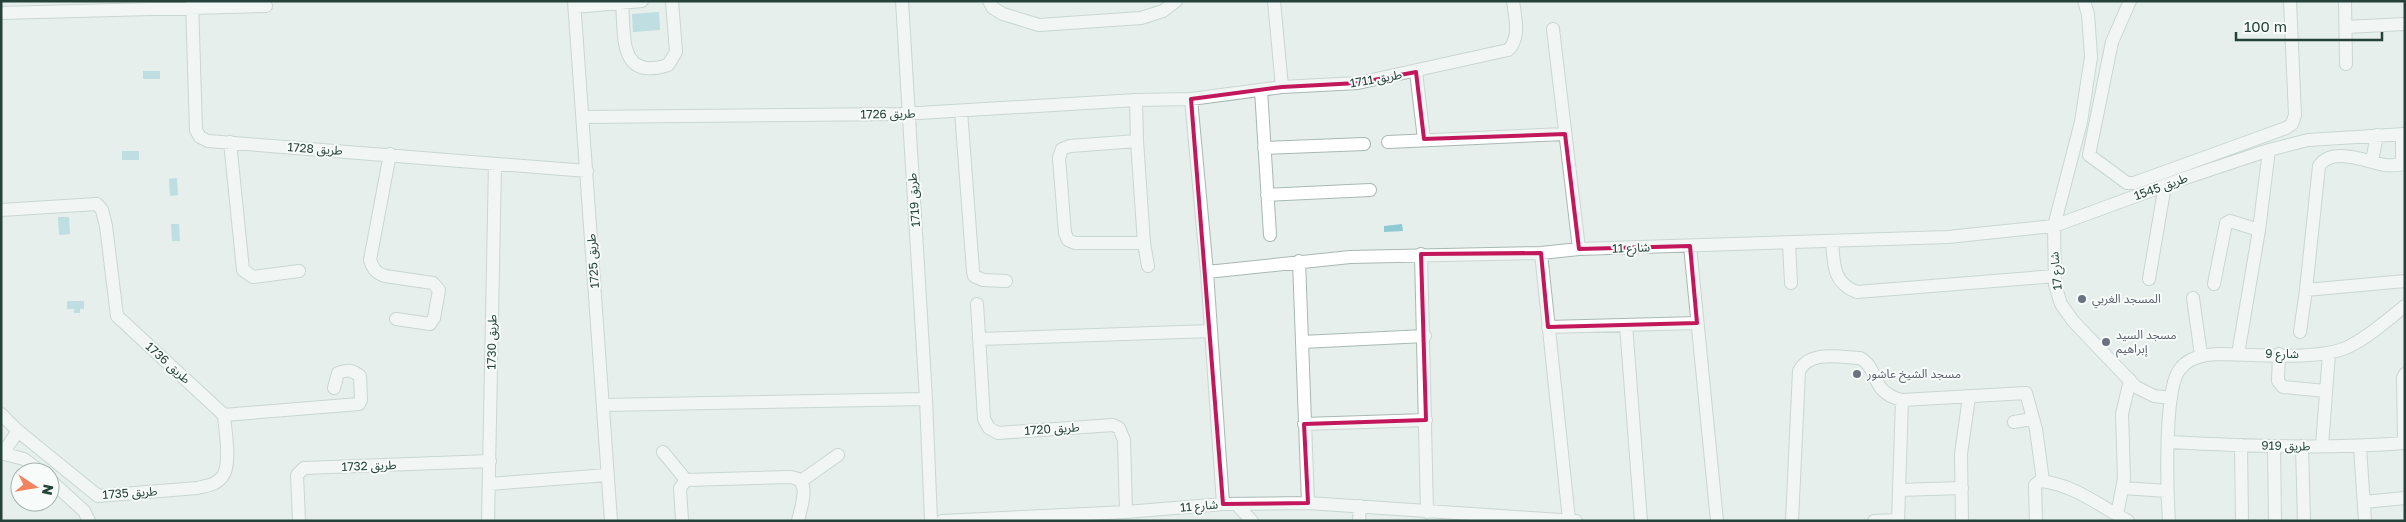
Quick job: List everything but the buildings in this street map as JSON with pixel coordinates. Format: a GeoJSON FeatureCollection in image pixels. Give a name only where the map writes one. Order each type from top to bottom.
{"type":"FeatureCollection","features":[{"type":"Feature","properties":{"kind":"street"},"geometry":{"type":"LineString","coordinates":[[575,4],[642,1]]}},
{"type":"Feature","properties":{"kind":"street"},"geometry":{"type":"LineString","coordinates":[[622,3],[627,56],[641,68],[650,68],[668,65],[676,52],[672,1]]}},
{"type":"Feature","properties":{"kind":"street","name":"طريق 1719"},"geometry":{"type":"LineString","coordinates":[[902,1],[926,398],[931,521]]}},
{"type":"Feature","properties":{"kind":"street"},"geometry":{"type":"LineString","coordinates":[[989,1],[1002,14],[1039,25],[1141,18],[1162,11],[1176,1]]}},
{"type":"Feature","properties":{"kind":"street"},"geometry":{"type":"LineString","coordinates":[[1274,1],[1282,87]]}},
{"type":"Feature","properties":{"kind":"street","name":"طريق 1711"},"geometry":{"type":"LineString","coordinates":[[1191,99],[1282,87],[1358,83],[1416,72],[1508,50],[1515,41],[1516,34],[1513,1]]}},
{"type":"Feature","properties":{"kind":"street","name":"شارع 17"},"geometry":{"type":"LineString","coordinates":[[2084,1],[2088,14],[2091,56],[2081,122],[2054,226],[2055,276],[2058,295],[2066,313],[2130,380],[2147,394],[2171,398]]}},
{"type":"Feature","properties":{"kind":"street"},"geometry":{"type":"LineString","coordinates":[[2130,1],[2112,42],[2090,155],[2127,183],[2277,131],[2292,124],[2294,115],[2290,1]]}},
{"type":"Feature","properties":{"kind":"street"},"geometry":{"type":"LineString","coordinates":[[2345,1],[2346,64]]}},
{"type":"Feature","properties":{"kind":"street","name":"طريق 1725"},"geometry":{"type":"LineString","coordinates":[[575,4],[612,521]]}},
{"type":"Feature","properties":{"kind":"street"},"geometry":{"type":"LineString","coordinates":[[1,14],[192,5],[266,6]]}},
{"type":"Feature","properties":{"kind":"street","name":"طريق 1728"},"geometry":{"type":"LineString","coordinates":[[192,5],[196,130],[200,137],[208,141],[586,171]]}},
{"type":"Feature","properties":{"kind":"street"},"geometry":{"type":"LineString","coordinates":[[2346,27],[2405,24]]}},
{"type":"Feature","properties":{"kind":"street"},"geometry":{"type":"LineString","coordinates":[[1553,29],[1579,249]]}},
{"type":"Feature","properties":{"kind":"street"},"geometry":{"type":"LineString","coordinates":[[1416,72],[1424,140]]}},
{"type":"Feature","properties":{"kind":"street"},"geometry":{"type":"LineString","coordinates":[[1261,90],[1270,235]]}},
{"type":"Feature","properties":{"kind":"street","name":"طريق 1726"},"geometry":{"type":"LineString","coordinates":[[584,117],[908,114],[1136,100],[1191,99]]}},
{"type":"Feature","properties":{"kind":"street","name":"شارع 11"},"geometry":{"type":"LineString","coordinates":[[942,521],[1071,517],[1230,504],[1211,331],[1191,99]]}},
{"type":"Feature","properties":{"kind":"street"},"geometry":{"type":"LineString","coordinates":[[1136,100],[1144,243],[1148,266]]}},
{"type":"Feature","properties":{"kind":"street"},"geometry":{"type":"LineString","coordinates":[[961,111],[974,276],[983,280],[1006,281]]}},
{"type":"Feature","properties":{"kind":"street"},"geometry":{"type":"LineString","coordinates":[[1388,142],[1565,134]]}},
{"type":"Feature","properties":{"kind":"street"},"geometry":{"type":"LineString","coordinates":[[2300,332],[2319,166],[2323,160],[2329,157],[2360,158],[2387,165],[2404,164],[2403,134]]}},
{"type":"Feature","properties":{"kind":"street","name":"طريق 1545"},"geometry":{"type":"LineString","coordinates":[[2054,226],[2269,150],[2320,138],[2403,134]]}},
{"type":"Feature","properties":{"kind":"street"},"geometry":{"type":"LineString","coordinates":[[2372,161],[2377,135]]}},
{"type":"Feature","properties":{"kind":"street"},"geometry":{"type":"LineString","coordinates":[[1137,141],[1065,147],[1059,153],[1059,158],[1065,233],[1068,240],[1075,243],[1144,243]]}},
{"type":"Feature","properties":{"kind":"street"},"geometry":{"type":"LineString","coordinates":[[230,142],[244,270],[252,277],[299,271]]}},
{"type":"Feature","properties":{"kind":"street"},"geometry":{"type":"LineString","coordinates":[[1264,148],[1364,144]]}},
{"type":"Feature","properties":{"kind":"street"},"geometry":{"type":"LineString","coordinates":[[2238,354],[2259,230],[2269,150]]}},
{"type":"Feature","properties":{"kind":"street"},"geometry":{"type":"LineString","coordinates":[[390,154],[370,260],[372,268],[385,276],[433,283],[438,290],[434,318],[430,324],[396,319]]}},
{"type":"Feature","properties":{"kind":"street","name":"طريق 1730"},"geometry":{"type":"LineString","coordinates":[[488,521],[495,164]]}},
{"type":"Feature","properties":{"kind":"street"},"geometry":{"type":"LineString","coordinates":[[2150,279],[2165,186]]}},
{"type":"Feature","properties":{"kind":"street"},"geometry":{"type":"LineString","coordinates":[[1267,195],[1370,190]]}},
{"type":"Feature","properties":{"kind":"street","name":"طريق 1736"},"geometry":{"type":"LineString","coordinates":[[1,210],[97,204],[102,210],[106,226],[117,316],[224,415]]}},
{"type":"Feature","properties":{"kind":"street"},"geometry":{"type":"LineString","coordinates":[[2214,284],[2226,223],[2230,221],[2259,230]]}},
{"type":"Feature","properties":{"kind":"street","name":"شارع 11"},"geometry":{"type":"LineString","coordinates":[[1207,272],[1299,261],[1421,254],[1541,253],[1579,249],[1974,236],[2054,226]]}},
{"type":"Feature","properties":{"kind":"street"},"geometry":{"type":"LineString","coordinates":[[1832,241],[1836,276],[1841,284],[1856,292],[2055,276]]}},
{"type":"Feature","properties":{"kind":"street"},"geometry":{"type":"LineString","coordinates":[[1789,243],[1791,282]]}},
{"type":"Feature","properties":{"kind":"street"},"geometry":{"type":"LineString","coordinates":[[1690,246],[1717,521]]}},
{"type":"Feature","properties":{"kind":"street"},"geometry":{"type":"LineString","coordinates":[[1541,253],[1569,520]]}},
{"type":"Feature","properties":{"kind":"street"},"geometry":{"type":"LineString","coordinates":[[1421,254],[1425,336],[1427,512]]}},
{"type":"Feature","properties":{"kind":"street"},"geometry":{"type":"LineString","coordinates":[[1299,261],[1308,503]]}},
{"type":"Feature","properties":{"kind":"street"},"geometry":{"type":"LineString","coordinates":[[2306,290],[2405,281]]}},
{"type":"Feature","properties":{"kind":"street"},"geometry":{"type":"LineString","coordinates":[[2169,521],[2168,442],[2171,398],[2178,372],[2187,362],[2201,355],[2193,298]]}},
{"type":"Feature","properties":{"kind":"street","name":"طريق 1720"},"geometry":{"type":"LineString","coordinates":[[977,304],[984,419],[989,428],[998,433],[1113,425],[1119,428],[1123,433],[1124,440],[1126,512]]}},
{"type":"Feature","properties":{"kind":"street","name":"شارع 9"},"geometry":{"type":"LineString","coordinates":[[2201,355],[2329,353],[2347,348],[2363,339],[2405,306]]}},
{"type":"Feature","properties":{"kind":"street"},"geometry":{"type":"LineString","coordinates":[[1548,327],[1697,323]]}},
{"type":"Feature","properties":{"kind":"street"},"geometry":{"type":"LineString","coordinates":[[1626,325],[1641,521]]}},
{"type":"Feature","properties":{"kind":"street"},"geometry":{"type":"LineString","coordinates":[[979,339],[1211,331]]}},
{"type":"Feature","properties":{"kind":"street"},"geometry":{"type":"LineString","coordinates":[[1302,342],[1425,336]]}},
{"type":"Feature","properties":{"kind":"street"},"geometry":{"type":"LineString","coordinates":[[2322,446],[2329,353]]}},
{"type":"Feature","properties":{"kind":"street"},"geometry":{"type":"LineString","coordinates":[[2279,354],[2278,381],[2283,387],[2326,391]]}},
{"type":"Feature","properties":{"kind":"street"},"geometry":{"type":"LineString","coordinates":[[1792,521],[1799,371],[1803,362],[1812,358],[1860,358],[1867,362],[1876,382],[1884,393],[1902,400],[1969,397],[2020,392],[2028,395],[2043,481]]}},
{"type":"Feature","properties":{"kind":"street"},"geometry":{"type":"LineString","coordinates":[[224,415],[359,404],[362,400],[360,376],[354,371],[346,369],[338,373],[334,388]]}},
{"type":"Feature","properties":{"kind":"street","name":"طريق 919"},"geometry":{"type":"LineString","coordinates":[[2168,442],[2360,447],[2404,444],[2403,378],[2405,374]]}},
{"type":"Feature","properties":{"kind":"street"},"geometry":{"type":"LineString","coordinates":[[2036,521],[2035,485],[2037,482],[2043,481],[2077,491],[2122,518],[2122,414],[2130,380]]}},
{"type":"Feature","properties":{"kind":"street"},"geometry":{"type":"LineString","coordinates":[[1962,521],[1962,445],[1969,397]]}},
{"type":"Feature","properties":{"kind":"street"},"geometry":{"type":"LineString","coordinates":[[603,405],[926,398]]}},
{"type":"Feature","properties":{"kind":"street"},"geometry":{"type":"LineString","coordinates":[[1874,521],[1898,520],[1902,400]]}},
{"type":"Feature","properties":{"kind":"street","name":"طريق 1735"},"geometry":{"type":"LineString","coordinates":[[3,420],[98,496],[197,488],[212,485],[222,477],[228,466],[224,415]]}},
{"type":"Feature","properties":{"kind":"street"},"geometry":{"type":"LineString","coordinates":[[2014,422],[2032,419]]}},
{"type":"Feature","properties":{"kind":"street"},"geometry":{"type":"LineString","coordinates":[[1304,424],[1426,420]]}},
{"type":"Feature","properties":{"kind":"street"},"geometry":{"type":"LineString","coordinates":[[18,431],[2,453],[27,462]]}},
{"type":"Feature","properties":{"kind":"street"},"geometry":{"type":"LineString","coordinates":[[2242,445],[2242,521]]}},
{"type":"Feature","properties":{"kind":"street"},"geometry":{"type":"LineString","coordinates":[[2274,446],[2275,521]]}},
{"type":"Feature","properties":{"kind":"street"},"geometry":{"type":"LineString","coordinates":[[2302,446],[2304,521]]}},
{"type":"Feature","properties":{"kind":"street"},"geometry":{"type":"LineString","coordinates":[[2360,447],[2365,521]]}},
{"type":"Feature","properties":{"kind":"street"},"geometry":{"type":"LineString","coordinates":[[663,452],[686,480]]}},
{"type":"Feature","properties":{"kind":"street"},"geometry":{"type":"LineString","coordinates":[[801,481],[838,455]]}},
{"type":"Feature","properties":{"kind":"street","name":"طريق 1732"},"geometry":{"type":"LineString","coordinates":[[299,521],[297,475],[304,468],[490,461]]}},
{"type":"Feature","properties":{"kind":"street"},"geometry":{"type":"LineString","coordinates":[[490,484],[608,475]]}},
{"type":"Feature","properties":{"kind":"street"},"geometry":{"type":"LineString","coordinates":[[686,480],[796,477],[804,487],[798,521]]}},
{"type":"Feature","properties":{"kind":"street"},"geometry":{"type":"LineString","coordinates":[[682,521],[680,488],[686,480]]}},
{"type":"Feature","properties":{"kind":"street"},"geometry":{"type":"LineString","coordinates":[[1899,490],[1962,488]]}},
{"type":"Feature","properties":{"kind":"street"},"geometry":{"type":"LineString","coordinates":[[2123,488],[2168,491]]}},
{"type":"Feature","properties":{"kind":"street"},"geometry":{"type":"LineString","coordinates":[[60,489],[84,511],[90,521]]}},
{"type":"Feature","properties":{"kind":"street"},"geometry":{"type":"LineString","coordinates":[[2364,502],[2405,498]]}},
{"type":"Feature","properties":{"kind":"street"},"geometry":{"type":"LineString","coordinates":[[1230,504],[1308,503],[1576,521]]}},
{"type":"Feature","properties":{"kind":"street"},"geometry":{"type":"LineString","coordinates":[[1230,504],[1252,521]]}},
{"type":"Feature","properties":{"kind":"street"},"geometry":{"type":"LineString","coordinates":[[1359,521],[1360,506]]}},
{"type":"Feature","properties":{"kind":"highlighted area"},"geometry":{"type":"Polygon","coordinates":[[[1416,72],[1424,139],[1565,134],[1579,249],[1690,246],[1697,323],[1548,327],[1541,253],[1421,254],[1426,420],[1304,424],[1308,503],[1223,504],[1191,99],[1282,87],[1358,83],[1416,72]]]}},
{"type":"Feature","properties":{"kind":"water"},"geometry":{"type":"Polygon","coordinates":[[[659,12],[660,30],[633,32],[632,14],[659,12]]]}},
{"type":"Feature","properties":{"kind":"water"},"geometry":{"type":"Polygon","coordinates":[[[143,71],[160,71],[160,79],[143,79],[143,71]]]}},
{"type":"Feature","properties":{"kind":"water"},"geometry":{"type":"Polygon","coordinates":[[[122,151],[139,151],[139,160],[122,160],[122,151]]]}},
{"type":"Feature","properties":{"kind":"water"},"geometry":{"type":"Polygon","coordinates":[[[177,178],[178,195],[170,196],[169,179],[177,178]]]}},
{"type":"Feature","properties":{"kind":"water"},"geometry":{"type":"Polygon","coordinates":[[[58,217],[69,217],[70,234],[59,235],[58,217]]]}},
{"type":"Feature","properties":{"kind":"water"},"geometry":{"type":"Polygon","coordinates":[[[171,224],[179,224],[180,241],[172,241],[171,224]]]}},
{"type":"Feature","properties":{"kind":"water"},"geometry":{"type":"Polygon","coordinates":[[[1402,224],[1403,231],[1384,232],[1384,226],[1402,224]]]}},
{"type":"Feature","properties":{"kind":"water"},"geometry":{"type":"Polygon","coordinates":[[[67,301],[84,301],[84,309],[80,309],[80,313],[74,313],[74,309],[67,309],[67,301]]]}},
{"type":"Feature","properties":{"kind":"place","name":"المسجد الغربي"},"geometry":{"type":"Point","coordinates":[2082,299]}},
{"type":"Feature","properties":{"kind":"place","name":"مسجد السيد إبراهيم"},"geometry":{"type":"Point","coordinates":[2106,342]}},
{"type":"Feature","properties":{"kind":"place","name":"مسجد الشيخ عاشور"},"geometry":{"type":"Point","coordinates":[1857,374]}}]}
